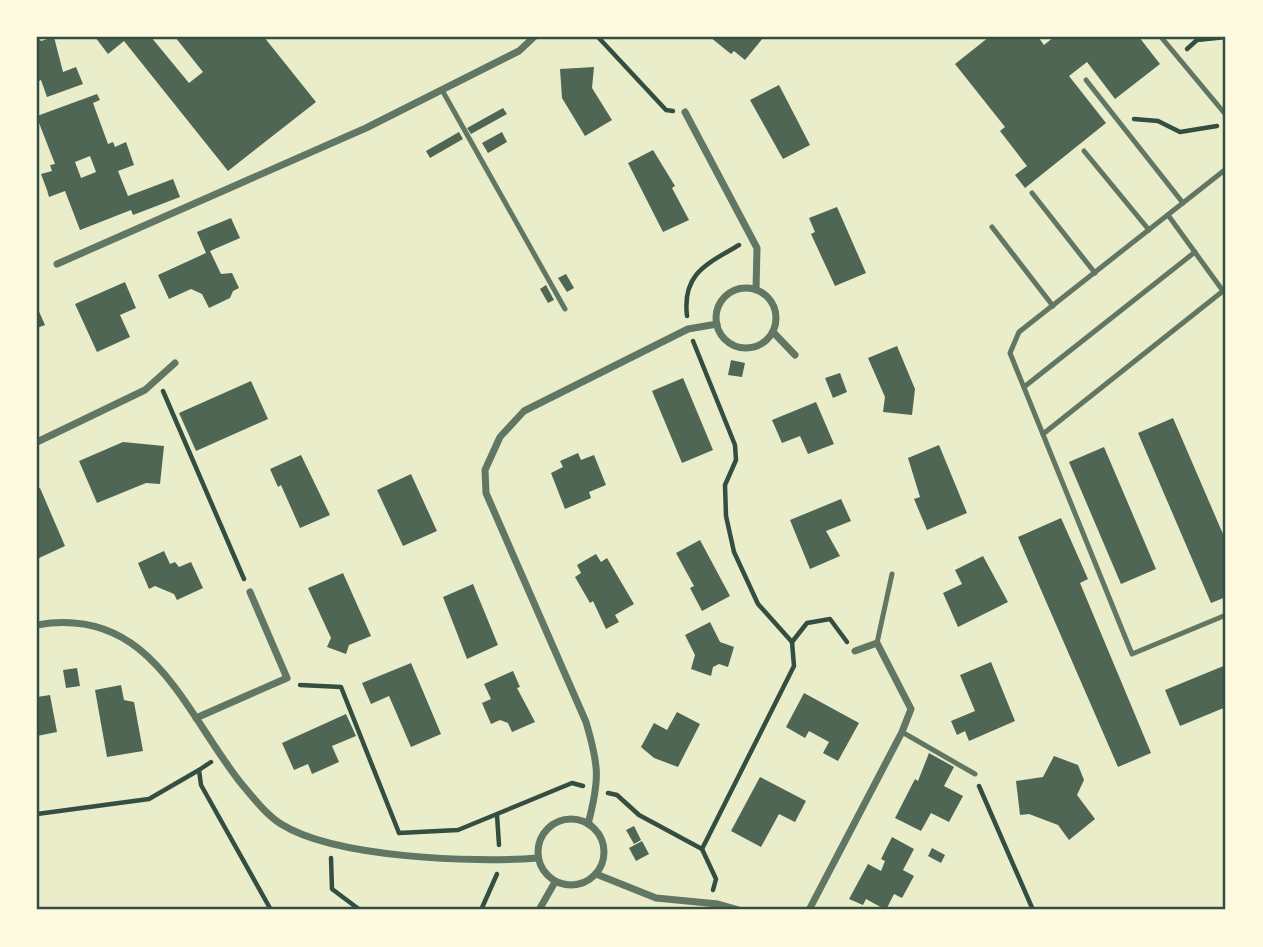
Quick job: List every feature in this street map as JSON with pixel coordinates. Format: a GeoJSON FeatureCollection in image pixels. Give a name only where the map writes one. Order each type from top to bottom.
{"type":"FeatureCollection","features":[{"type":"Feature","properties":{"kind":"street"},"geometry":{"type":"LineString","coordinates":[[57,264],[239,185],[442,90],[519,51],[534,37]]}},
{"type":"Feature","properties":{"kind":"street"},"geometry":{"type":"LineString","coordinates":[[685,112],[757,248],[756,290]]}},
{"type":"Feature","properties":{"kind":"street"},"geometry":{"type":"LineString","coordinates":[[736,290],[756,290],[770,300],[775,310],[773,332],[757,346],[736,347],[720,334],[717,324],[720,303],[736,290]]}},
{"type":"Feature","properties":{"kind":"street"},"geometry":{"type":"LineString","coordinates":[[588,824],[597,790],[598,761],[586,722],[486,493],[485,470],[500,437],[524,411],[688,329],[717,324]]}},
{"type":"Feature","properties":{"kind":"street"},"geometry":{"type":"LineString","coordinates":[[773,332],[795,355]]}},
{"type":"Feature","properties":{"kind":"street"},"geometry":{"type":"LineString","coordinates":[[37,442],[145,390],[175,363]]}},
{"type":"Feature","properties":{"kind":"street"},"geometry":{"type":"LineString","coordinates":[[196,718],[287,678],[250,592]]}},
{"type":"Feature","properties":{"kind":"street"},"geometry":{"type":"LineString","coordinates":[[37,625],[90,623],[124,636],[169,676],[220,756],[257,802],[279,823],[330,843],[406,855],[512,860],[538,858]]}},
{"type":"Feature","properties":{"kind":"street"},"geometry":{"type":"LineString","coordinates":[[809,910],[902,732],[911,709],[877,643],[855,651]]}},
{"type":"Feature","properties":{"kind":"street"},"geometry":{"type":"LineString","coordinates":[[571,819],[588,824],[602,842],[602,864],[596,874],[578,885],[555,882],[546,874],[538,858],[542,836],[549,827],[571,819]]}},
{"type":"Feature","properties":{"kind":"street"},"geometry":{"type":"LineString","coordinates":[[596,874],[656,898],[709,903],[739,910]]}},
{"type":"Feature","properties":{"kind":"street"},"geometry":{"type":"LineString","coordinates":[[540,910],[555,882]]}},
{"type":"Feature","properties":{"kind":"lane"},"geometry":{"type":"LineString","coordinates":[[1161,37],[1226,115]]}},
{"type":"Feature","properties":{"kind":"lane"},"geometry":{"type":"LineString","coordinates":[[1086,80],[1183,203]]}},
{"type":"Feature","properties":{"kind":"lane"},"geometry":{"type":"LineString","coordinates":[[442,90],[565,309]]}},
{"type":"Feature","properties":{"kind":"lane"},"geometry":{"type":"LineString","coordinates":[[1084,151],[1149,230]]}},
{"type":"Feature","properties":{"kind":"lane"},"geometry":{"type":"LineString","coordinates":[[1226,169],[1019,332],[1010,352],[1132,654],[1226,615]]}},
{"type":"Feature","properties":{"kind":"lane"},"geometry":{"type":"LineString","coordinates":[[1032,193],[1095,273]]}},
{"type":"Feature","properties":{"kind":"lane"},"geometry":{"type":"LineString","coordinates":[[1043,434],[1223,291],[1168,215]]}},
{"type":"Feature","properties":{"kind":"lane"},"geometry":{"type":"LineString","coordinates":[[992,227],[1053,306]]}},
{"type":"Feature","properties":{"kind":"lane"},"geometry":{"type":"LineString","coordinates":[[1024,387],[1195,252]]}},
{"type":"Feature","properties":{"kind":"lane"},"geometry":{"type":"LineString","coordinates":[[877,643],[892,574]]}},
{"type":"Feature","properties":{"kind":"lane"},"geometry":{"type":"LineString","coordinates":[[902,732],[975,774]]}},
{"type":"Feature","properties":{"kind":"path"},"geometry":{"type":"LineString","coordinates":[[598,37],[666,110],[685,112]]}},
{"type":"Feature","properties":{"kind":"path"},"geometry":{"type":"LineString","coordinates":[[1178,57],[1197,40],[1226,37]]}},
{"type":"Feature","properties":{"kind":"path"},"geometry":{"type":"LineString","coordinates":[[1116,118],[1158,121],[1180,132],[1226,124]]}},
{"type":"Feature","properties":{"kind":"path"},"geometry":{"type":"LineString","coordinates":[[702,849],[794,666],[792,642],[758,604],[734,552],[726,516],[726,485],[736,460],[735,445],[688,329],[685,301],[693,276],[751,238]]}},
{"type":"Feature","properties":{"kind":"path"},"geometry":{"type":"LineString","coordinates":[[158,379],[250,592]]}},
{"type":"Feature","properties":{"kind":"path"},"geometry":{"type":"LineString","coordinates":[[792,642],[807,623],[830,620],[855,651]]}},
{"type":"Feature","properties":{"kind":"path"},"geometry":{"type":"LineString","coordinates":[[287,678],[302,685],[341,687],[406,855]]}},
{"type":"Feature","properties":{"kind":"path"},"geometry":{"type":"LineString","coordinates":[[37,814],[149,799],[220,756]]}},
{"type":"Feature","properties":{"kind":"path"},"geometry":{"type":"LineString","coordinates":[[199,770],[201,785],[271,910]]}},
{"type":"Feature","properties":{"kind":"path"},"geometry":{"type":"LineString","coordinates":[[975,774],[1033,910]]}},
{"type":"Feature","properties":{"kind":"path"},"geometry":{"type":"LineString","coordinates":[[399,833],[458,830],[572,783],[617,795],[639,815],[702,849],[716,879],[709,903]]}},
{"type":"Feature","properties":{"kind":"path"},"geometry":{"type":"LineString","coordinates":[[330,843],[332,889],[360,910]]}},
{"type":"Feature","properties":{"kind":"path"},"geometry":{"type":"LineString","coordinates":[[344,910],[353,905]]}},
{"type":"Feature","properties":{"kind":"building"},"geometry":{"type":"Polygon","coordinates":[[[37,37],[41,41],[54,37],[63,72],[76,67],[83,84],[47,97],[41,80],[37,82],[37,37]]]}},
{"type":"Feature","properties":{"kind":"building"},"geometry":{"type":"Polygon","coordinates":[[[95,37],[151,37],[189,83],[203,72],[175,37],[264,37],[316,102],[228,171],[124,41],[108,54],[95,37]]]}},
{"type":"Feature","properties":{"kind":"building"},"geometry":{"type":"Polygon","coordinates":[[[710,37],[763,38],[745,60],[734,51],[731,54],[710,37]]]}},
{"type":"Feature","properties":{"kind":"building"},"geometry":{"type":"Polygon","coordinates":[[[989,37],[1038,37],[1044,45],[1054,37],[1139,37],[1160,64],[1115,99],[1087,62],[1069,76],[1106,123],[1025,188],[1015,175],[1027,166],[1000,131],[1005,127],[955,64],[989,37]]]}},
{"type":"Feature","properties":{"kind":"building"},"geometry":{"type":"Polygon","coordinates":[[[594,67],[592,88],[612,120],[585,136],[562,98],[560,69],[594,67]]]}},
{"type":"Feature","properties":{"kind":"building"},"geometry":{"type":"Polygon","coordinates":[[[779,85],[810,145],[783,159],[750,100],[779,85]]]}},
{"type":"Feature","properties":{"kind":"building"},"geometry":{"type":"Polygon","coordinates":[[[97,94],[100,100],[93,103],[108,144],[113,142],[115,147],[126,142],[134,165],[118,171],[128,196],[173,179],[180,197],[133,215],[131,210],[80,230],[65,191],[49,197],[41,174],[52,171],[50,165],[55,164],[39,123],[37,124],[37,116],[97,94]],[[90,156],[75,162],[81,178],[96,172],[90,156]]]}},
{"type":"Feature","properties":{"kind":"building"},"geometry":{"type":"Polygon","coordinates":[[[503,108],[507,114],[471,134],[467,128],[503,108]]]}},
{"type":"Feature","properties":{"kind":"building"},"geometry":{"type":"Polygon","coordinates":[[[459,132],[463,139],[430,158],[426,151],[459,132]]]}},
{"type":"Feature","properties":{"kind":"building"},"geometry":{"type":"Polygon","coordinates":[[[502,132],[507,142],[488,153],[482,143],[502,132]]]}},
{"type":"Feature","properties":{"kind":"building"},"geometry":{"type":"Polygon","coordinates":[[[653,150],[675,186],[672,188],[689,220],[663,232],[628,163],[653,150]]]}},
{"type":"Feature","properties":{"kind":"building"},"geometry":{"type":"Polygon","coordinates":[[[837,207],[866,273],[835,286],[811,234],[815,232],[809,218],[837,207]]]}},
{"type":"Feature","properties":{"kind":"building"},"geometry":{"type":"Polygon","coordinates":[[[231,218],[240,238],[210,251],[221,274],[232,273],[239,288],[233,291],[230,298],[209,308],[202,294],[191,289],[169,299],[158,275],[206,253],[197,232],[231,218]]]}},
{"type":"Feature","properties":{"kind":"building"},"geometry":{"type":"Polygon","coordinates":[[[566,274],[574,288],[567,292],[558,278],[566,274]]]}},
{"type":"Feature","properties":{"kind":"building"},"geometry":{"type":"Polygon","coordinates":[[[125,282],[136,308],[120,315],[130,337],[97,352],[75,304],[125,282]]]}},
{"type":"Feature","properties":{"kind":"building"},"geometry":{"type":"Polygon","coordinates":[[[546,285],[554,300],[548,303],[540,289],[546,285]]]}},
{"type":"Feature","properties":{"kind":"building"},"geometry":{"type":"Polygon","coordinates":[[[37,307],[45,325],[37,328],[37,307]]]}},
{"type":"Feature","properties":{"kind":"building"},"geometry":{"type":"Polygon","coordinates":[[[897,346],[915,389],[912,415],[883,412],[885,397],[868,358],[897,346]]]}},
{"type":"Feature","properties":{"kind":"building"},"geometry":{"type":"Polygon","coordinates":[[[731,360],[745,363],[742,377],[728,375],[731,360]]]}},
{"type":"Feature","properties":{"kind":"building"},"geometry":{"type":"Polygon","coordinates":[[[840,373],[847,392],[833,398],[825,378],[840,373]]]}},
{"type":"Feature","properties":{"kind":"building"},"geometry":{"type":"Polygon","coordinates":[[[683,378],[713,450],[682,463],[652,391],[683,378]]]}},
{"type":"Feature","properties":{"kind":"building"},"geometry":{"type":"Polygon","coordinates":[[[251,381],[268,419],[196,451],[179,413],[251,381]]]}},
{"type":"Feature","properties":{"kind":"building"},"geometry":{"type":"Polygon","coordinates":[[[816,402],[834,444],[808,454],[800,436],[782,443],[772,420],[816,402]]]}},
{"type":"Feature","properties":{"kind":"building"},"geometry":{"type":"Polygon","coordinates":[[[1173,418],[1226,541],[1226,597],[1211,603],[1138,433],[1173,418]]]}},
{"type":"Feature","properties":{"kind":"building"},"geometry":{"type":"Polygon","coordinates":[[[123,442],[164,446],[160,484],[146,483],[97,503],[79,461],[123,442]]]}},
{"type":"Feature","properties":{"kind":"building"},"geometry":{"type":"Polygon","coordinates":[[[939,445],[967,513],[927,530],[914,499],[920,497],[908,458],[939,445]]]}},
{"type":"Feature","properties":{"kind":"building"},"geometry":{"type":"Polygon","coordinates":[[[1104,447],[1156,569],[1121,584],[1069,462],[1104,447]]]}},
{"type":"Feature","properties":{"kind":"building"},"geometry":{"type":"Polygon","coordinates":[[[578,453],[581,460],[594,455],[606,485],[589,492],[591,498],[565,509],[551,473],[563,467],[560,461],[578,453]]]}},
{"type":"Feature","properties":{"kind":"building"},"geometry":{"type":"Polygon","coordinates":[[[301,455],[330,515],[300,528],[281,485],[278,487],[270,469],[301,455]]]}},
{"type":"Feature","properties":{"kind":"building"},"geometry":{"type":"Polygon","coordinates":[[[411,474],[437,531],[403,546],[377,490],[411,474]]]}},
{"type":"Feature","properties":{"kind":"building"},"geometry":{"type":"Polygon","coordinates":[[[40,488],[65,546],[37,559],[37,489],[40,488]]]}},
{"type":"Feature","properties":{"kind":"building"},"geometry":{"type":"Polygon","coordinates":[[[841,499],[851,521],[826,531],[840,556],[810,569],[790,520],[841,499]]]}},
{"type":"Feature","properties":{"kind":"building"},"geometry":{"type":"Polygon","coordinates":[[[1061,518],[1088,579],[1080,583],[1151,753],[1118,767],[1018,537],[1061,518]]]}},
{"type":"Feature","properties":{"kind":"building"},"geometry":{"type":"Polygon","coordinates":[[[700,540],[730,596],[702,611],[690,588],[694,586],[676,553],[700,540]]]}},
{"type":"Feature","properties":{"kind":"building"},"geometry":{"type":"Polygon","coordinates":[[[164,551],[170,564],[175,562],[179,567],[191,562],[203,588],[177,600],[174,594],[155,586],[149,589],[138,563],[164,551]]]}},
{"type":"Feature","properties":{"kind":"building"},"geometry":{"type":"Polygon","coordinates":[[[596,554],[601,562],[607,558],[634,604],[615,615],[619,622],[606,629],[593,601],[590,603],[575,577],[581,573],[577,565],[596,554]]]}},
{"type":"Feature","properties":{"kind":"building"},"geometry":{"type":"Polygon","coordinates":[[[983,556],[1008,602],[958,627],[943,593],[962,584],[955,570],[983,556]]]}},
{"type":"Feature","properties":{"kind":"building"},"geometry":{"type":"Polygon","coordinates":[[[343,573],[371,636],[349,645],[346,654],[327,647],[331,638],[308,588],[343,573]]]}},
{"type":"Feature","properties":{"kind":"building"},"geometry":{"type":"Polygon","coordinates":[[[473,584],[498,645],[467,659],[443,597],[473,584]]]}},
{"type":"Feature","properties":{"kind":"building"},"geometry":{"type":"Polygon","coordinates":[[[710,622],[720,642],[734,647],[728,667],[719,664],[713,667],[711,676],[691,669],[695,655],[685,635],[710,622]]]}},
{"type":"Feature","properties":{"kind":"building"},"geometry":{"type":"Polygon","coordinates":[[[991,662],[1015,721],[969,741],[965,731],[957,735],[951,721],[975,711],[960,675],[991,662]]]}},
{"type":"Feature","properties":{"kind":"building"},"geometry":{"type":"Polygon","coordinates":[[[411,663],[441,734],[411,747],[389,696],[371,704],[362,683],[411,663]]]}},
{"type":"Feature","properties":{"kind":"building"},"geometry":{"type":"Polygon","coordinates":[[[1226,665],[1226,707],[1180,726],[1165,690],[1226,665]]]}},
{"type":"Feature","properties":{"kind":"building"},"geometry":{"type":"Polygon","coordinates":[[[77,668],[80,686],[66,688],[63,670],[77,668]]]}},
{"type":"Feature","properties":{"kind":"building"},"geometry":{"type":"Polygon","coordinates":[[[513,671],[520,687],[517,688],[535,722],[512,732],[508,723],[500,720],[491,724],[482,703],[491,699],[484,684],[513,671]]]}},
{"type":"Feature","properties":{"kind":"building"},"geometry":{"type":"Polygon","coordinates":[[[121,685],[124,700],[134,702],[143,751],[107,757],[95,690],[121,685]]]}},
{"type":"Feature","properties":{"kind":"building"},"geometry":{"type":"Polygon","coordinates":[[[804,693],[859,723],[838,761],[823,753],[829,742],[809,731],[805,738],[786,727],[804,693]]]}},
{"type":"Feature","properties":{"kind":"building"},"geometry":{"type":"Polygon","coordinates":[[[50,695],[57,732],[37,736],[37,697],[50,695]]]}},
{"type":"Feature","properties":{"kind":"building"},"geometry":{"type":"Polygon","coordinates":[[[677,712],[700,724],[678,767],[654,758],[641,747],[654,723],[667,730],[677,712]]]}},
{"type":"Feature","properties":{"kind":"building"},"geometry":{"type":"Polygon","coordinates":[[[346,714],[356,736],[332,746],[339,762],[312,774],[308,764],[294,770],[282,743],[346,714]]]}},
{"type":"Feature","properties":{"kind":"building"},"geometry":{"type":"Polygon","coordinates":[[[929,753],[954,767],[944,786],[963,796],[949,822],[931,813],[921,831],[895,818],[915,779],[918,781],[929,753]]]}},
{"type":"Feature","properties":{"kind":"building"},"geometry":{"type":"Polygon","coordinates":[[[1054,756],[1078,765],[1084,780],[1077,795],[1095,819],[1069,840],[1058,825],[1029,814],[1020,815],[1016,781],[1043,777],[1054,756]]]}},
{"type":"Feature","properties":{"kind":"building"},"geometry":{"type":"Polygon","coordinates":[[[760,777],[806,801],[795,822],[779,814],[761,847],[731,831],[760,777]]]}},
{"type":"Feature","properties":{"kind":"building"},"geometry":{"type":"Polygon","coordinates":[[[634,826],[641,840],[634,844],[626,830],[634,826]]]}},
{"type":"Feature","properties":{"kind":"building"},"geometry":{"type":"Polygon","coordinates":[[[892,837],[914,849],[903,870],[914,876],[902,898],[894,894],[886,910],[866,899],[863,905],[849,899],[868,864],[881,871],[885,861],[881,859],[892,837]]]}},
{"type":"Feature","properties":{"kind":"building"},"geometry":{"type":"Polygon","coordinates":[[[642,841],[649,854],[636,861],[629,848],[642,841]]]}},
{"type":"Feature","properties":{"kind":"building"},"geometry":{"type":"Polygon","coordinates":[[[932,848],[945,855],[941,863],[928,856],[932,848]]]}}]}
